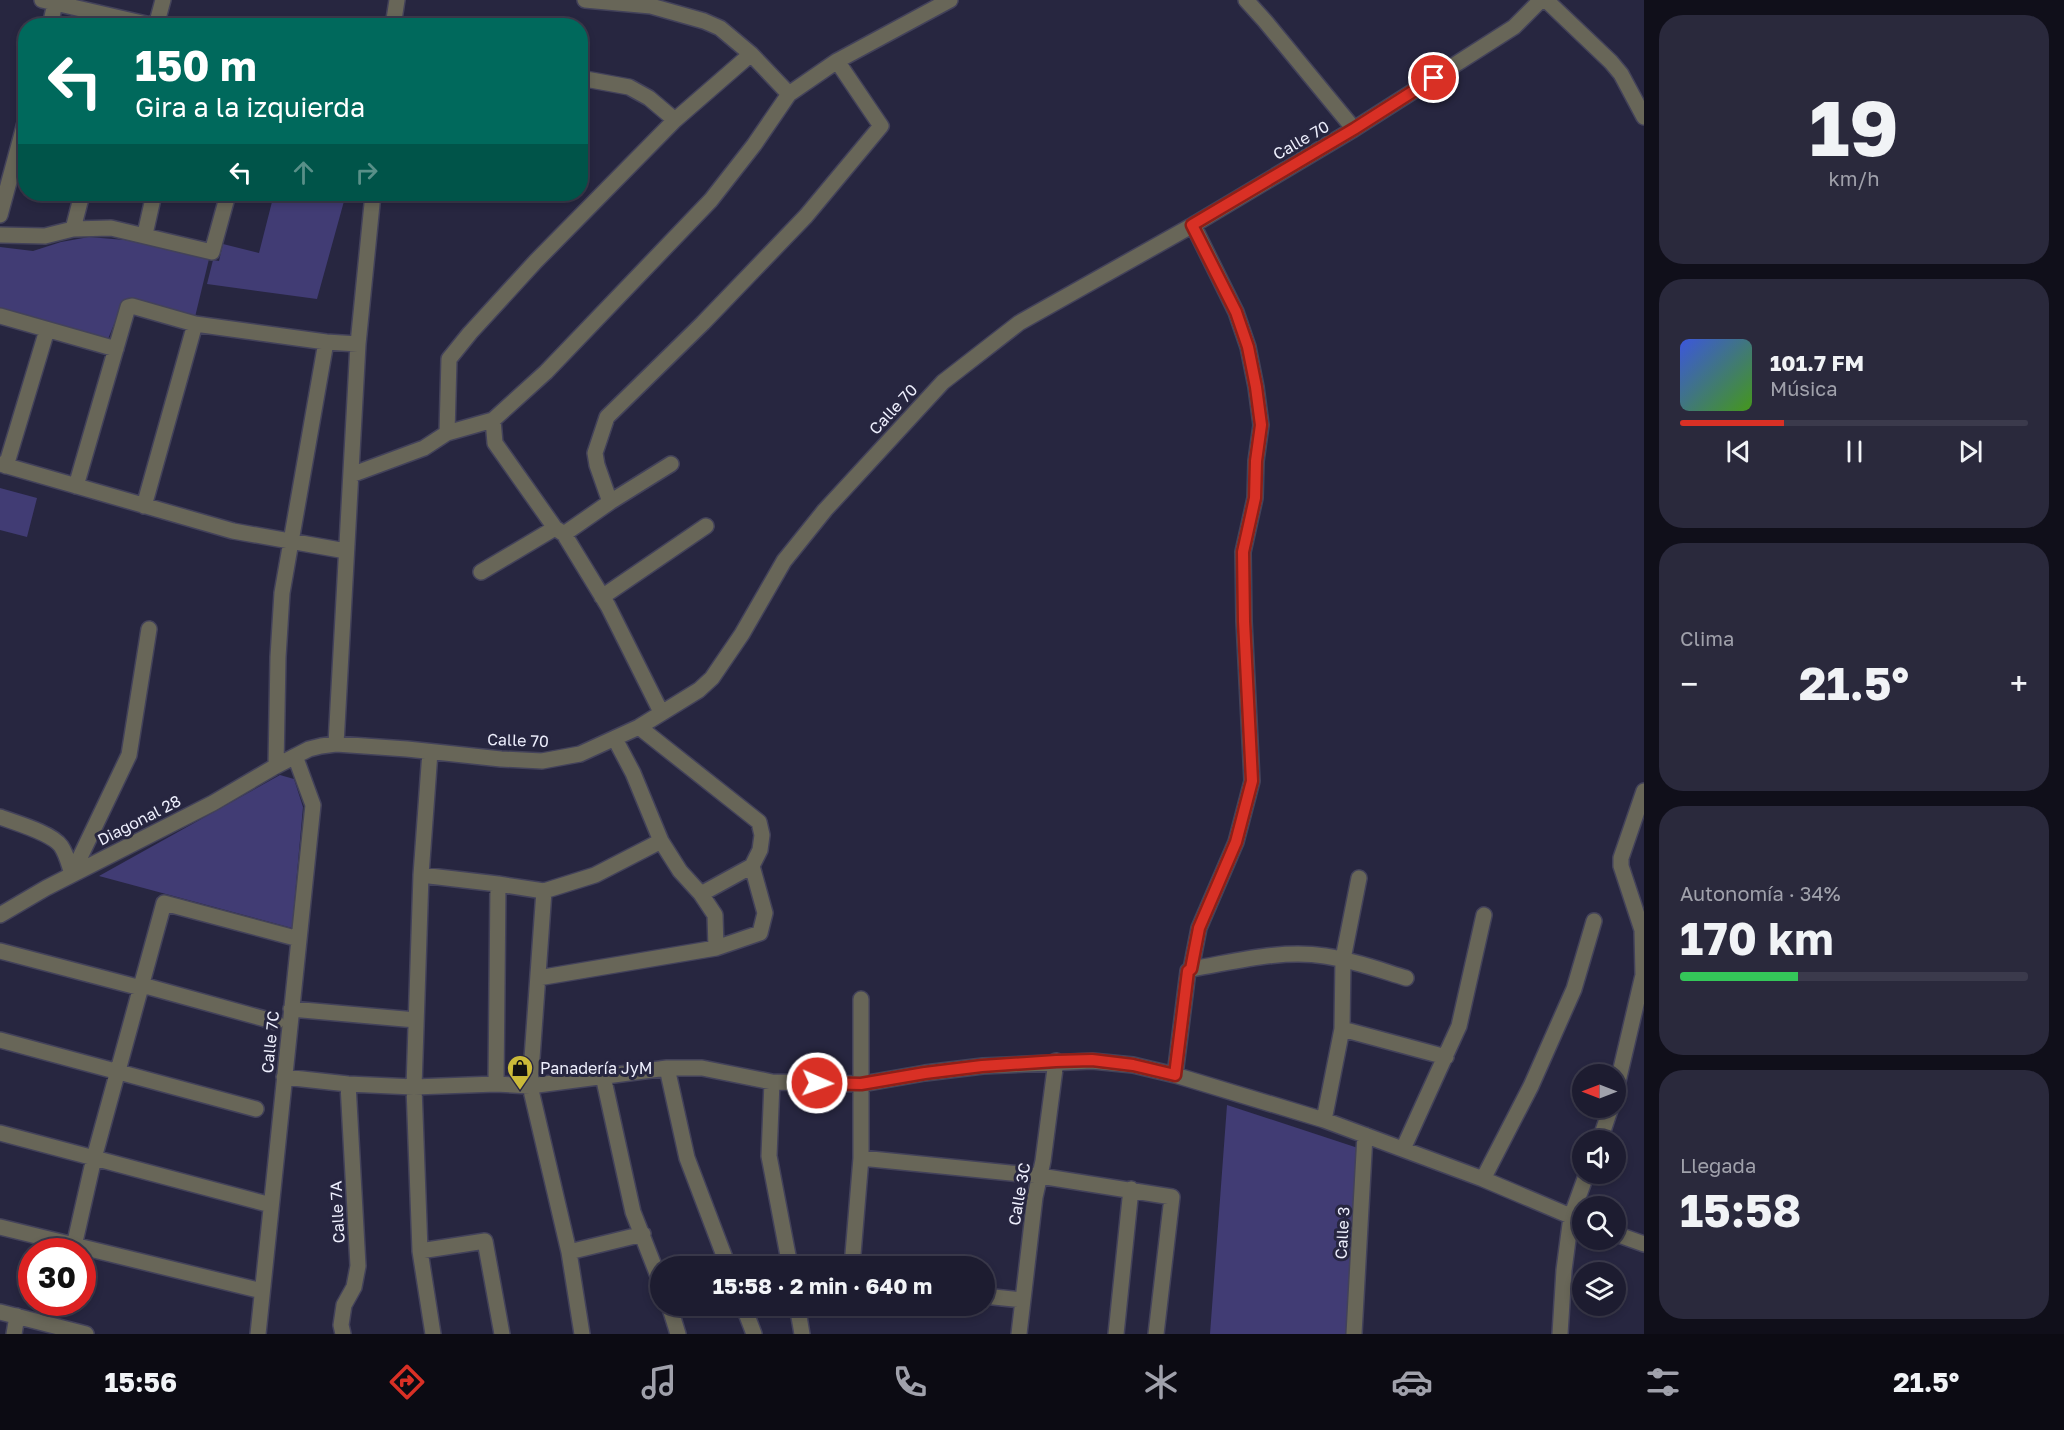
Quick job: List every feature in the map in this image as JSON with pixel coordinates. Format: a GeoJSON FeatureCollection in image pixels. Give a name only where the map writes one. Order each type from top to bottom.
{"type":"FeatureCollection","features":[{"type":"Feature","properties":{"kind":"street"},"geometry":{"type":"LineString","coordinates":[[158,18],[162,0]]}},
{"type":"Feature","properties":{"kind":"street"},"geometry":{"type":"LineString","coordinates":[[585,0],[650,3],[720,28],[751,54],[789,94]]}},
{"type":"Feature","properties":{"kind":"street"},"geometry":{"type":"LineString","coordinates":[[351,475],[424,448],[447,433],[493,420],[546,372],[711,200],[754,145],[789,94],[837,61],[950,0]]}},
{"type":"Feature","properties":{"kind":"street"},"geometry":{"type":"LineString","coordinates":[[1246,0],[1354,129]]}},
{"type":"Feature","properties":{"kind":"street","name":"Calle 70"},"geometry":{"type":"LineString","coordinates":[[295,756],[321,746],[336,744],[542,761],[580,754],[639,727],[699,690],[712,678],[742,634],[784,561],[825,510],[943,382],[1019,323],[1192,225],[1354,129],[1514,27],[1541,0]]}},
{"type":"Feature","properties":{"kind":"street"},"geometry":{"type":"LineString","coordinates":[[1546,0],[1622,74],[1644,117]]}},
{"type":"Feature","properties":{"kind":"street"},"geometry":{"type":"LineString","coordinates":[[393,18],[394,1]]}},
{"type":"Feature","properties":{"kind":"street"},"geometry":{"type":"LineString","coordinates":[[50,18],[49,2],[113,18]]}},
{"type":"Feature","properties":{"kind":"street"},"geometry":{"type":"LineString","coordinates":[[447,433],[449,359],[536,261],[675,120],[751,54]]}},
{"type":"Feature","properties":{"kind":"street"},"geometry":{"type":"LineString","coordinates":[[610,502],[595,453],[607,417],[704,323],[806,216],[881,126],[837,61]]}},
{"type":"Feature","properties":{"kind":"street"},"geometry":{"type":"LineString","coordinates":[[588,79],[629,87],[649,98],[675,120]]}},
{"type":"Feature","properties":{"kind":"street"},"geometry":{"type":"LineString","coordinates":[[0,215],[18,149]]}},
{"type":"Feature","properties":{"kind":"street"},"geometry":{"type":"LineString","coordinates":[[74,229],[80,201]]}},
{"type":"Feature","properties":{"kind":"street"},"geometry":{"type":"LineString","coordinates":[[145,234],[152,201]]}},
{"type":"Feature","properties":{"kind":"street"},"geometry":{"type":"LineString","coordinates":[[0,235],[45,236],[74,229],[111,228],[145,234],[212,252],[226,201]]}},
{"type":"Feature","properties":{"kind":"street"},"geometry":{"type":"LineString","coordinates":[[336,744],[358,344],[372,201]]}},
{"type":"Feature","properties":{"kind":"street"},"geometry":{"type":"LineString","coordinates":[[1175,1075],[1186,977],[1191,969],[1199,928],[1236,842],[1252,781],[1243,552],[1255,498],[1256,461],[1261,425],[1251,359],[1236,312],[1192,225]]}},
{"type":"Feature","properties":{"kind":"street"},"geometry":{"type":"LineString","coordinates":[[76,486],[128,307],[132,306],[195,324],[326,342],[358,344]]}},
{"type":"Feature","properties":{"kind":"street"},"geometry":{"type":"LineString","coordinates":[[0,316],[116,348]]}},
{"type":"Feature","properties":{"kind":"street"},"geometry":{"type":"LineString","coordinates":[[144,506],[195,324]]}},
{"type":"Feature","properties":{"kind":"street"},"geometry":{"type":"LineString","coordinates":[[47,330],[3,465],[233,531],[346,551]]}},
{"type":"Feature","properties":{"kind":"street"},"geometry":{"type":"LineString","coordinates":[[276,766],[281,604],[326,342]]}},
{"type":"Feature","properties":{"kind":"street"},"geometry":{"type":"LineString","coordinates":[[493,420],[495,443],[560,531],[602,597],[661,712]]}},
{"type":"Feature","properties":{"kind":"street"},"geometry":{"type":"LineString","coordinates":[[481,572],[560,531],[671,464]]}},
{"type":"Feature","properties":{"kind":"street"},"geometry":{"type":"LineString","coordinates":[[602,597],[706,526]]}},
{"type":"Feature","properties":{"kind":"street"},"geometry":{"type":"LineString","coordinates":[[72,874],[129,755],[149,629]]}},
{"type":"Feature","properties":{"kind":"street"},"geometry":{"type":"LineString","coordinates":[[639,727],[759,822],[762,835],[760,850],[752,866],[701,894]]}},
{"type":"Feature","properties":{"kind":"street"},"geometry":{"type":"LineString","coordinates":[[615,739],[633,774],[661,841],[680,871],[701,894],[715,915],[716,948]]}},
{"type":"Feature","properties":{"kind":"street"},"geometry":{"type":"LineString","coordinates":[[430,752],[421,876],[414,1086],[420,1251],[433,1334]]}},
{"type":"Feature","properties":{"kind":"street","name":"Diagonal 28"},"geometry":{"type":"LineString","coordinates":[[0,915],[72,874],[213,803],[295,756]]}},
{"type":"Feature","properties":{"kind":"street","name":"Calle 7C"},"geometry":{"type":"LineString","coordinates":[[258,1334],[313,805],[295,756]]}},
{"type":"Feature","properties":{"kind":"street"},"geometry":{"type":"LineString","coordinates":[[1622,1064],[1644,975],[1642,930],[1621,866],[1621,858],[1644,791]]}},
{"type":"Feature","properties":{"kind":"street"},"geometry":{"type":"LineString","coordinates":[[0,817],[49,837],[60,844],[72,874]]}},
{"type":"Feature","properties":{"kind":"street"},"geometry":{"type":"LineString","coordinates":[[421,876],[544,891],[595,875],[661,841]]}},
{"type":"Feature","properties":{"kind":"street"},"geometry":{"type":"LineString","coordinates":[[538,978],[716,948],[760,933],[765,913],[752,866]]}},
{"type":"Feature","properties":{"kind":"street"},"geometry":{"type":"LineString","coordinates":[[1324,1120],[1342,1029],[1343,959],[1359,878]]}},
{"type":"Feature","properties":{"kind":"street"},"geometry":{"type":"LineString","coordinates":[[496,1084],[498,884]]}},
{"type":"Feature","properties":{"kind":"street"},"geometry":{"type":"LineString","coordinates":[[544,891],[530,1086],[569,1252],[582,1334]]}},
{"type":"Feature","properties":{"kind":"street"},"geometry":{"type":"LineString","coordinates":[[76,1238],[94,1158],[164,903],[299,939]]}},
{"type":"Feature","properties":{"kind":"street"},"geometry":{"type":"LineString","coordinates":[[1403,1149],[1459,1026],[1484,915]]}},
{"type":"Feature","properties":{"kind":"street"},"geometry":{"type":"LineString","coordinates":[[1483,1179],[1531,1086],[1574,989],[1594,921]]}},
{"type":"Feature","properties":{"kind":"street"},"geometry":{"type":"LineString","coordinates":[[0,951],[276,1022]]}},
{"type":"Feature","properties":{"kind":"street"},"geometry":{"type":"LineString","coordinates":[[1191,969],[1245,960],[1304,954],[1343,959],[1406,978]]}},
{"type":"Feature","properties":{"kind":"street"},"geometry":{"type":"LineString","coordinates":[[853,1256],[861,1158],[861,999]]}},
{"type":"Feature","properties":{"kind":"street"},"geometry":{"type":"LineString","coordinates":[[291,1010],[416,1020]]}},
{"type":"Feature","properties":{"kind":"street"},"geometry":{"type":"LineString","coordinates":[[1342,1029],[1446,1057]]}},
{"type":"Feature","properties":{"kind":"street"},"geometry":{"type":"LineString","coordinates":[[0,1040],[256,1109]]}},
{"type":"Feature","properties":{"kind":"street"},"geometry":{"type":"LineString","coordinates":[[284,1077],[348,1084],[530,1086],[667,1068],[702,1068],[772,1082],[861,1084],[971,1067],[1092,1060],[1133,1065],[1175,1075],[1324,1120],[1483,1179],[1572,1217]]}},
{"type":"Feature","properties":{"kind":"street","name":"Calle 3C"},"geometry":{"type":"LineString","coordinates":[[1019,1334],[1035,1197],[1056,1061]]}},
{"type":"Feature","properties":{"kind":"street"},"geometry":{"type":"LineString","coordinates":[[667,1068],[687,1158],[724,1256]]}},
{"type":"Feature","properties":{"kind":"street"},"geometry":{"type":"LineString","coordinates":[[603,1076],[633,1212],[651,1256]]}},
{"type":"Feature","properties":{"kind":"street"},"geometry":{"type":"LineString","coordinates":[[772,1082],[769,1156],[788,1256]]}},
{"type":"Feature","properties":{"kind":"street","name":"Calle 7A"},"geometry":{"type":"LineString","coordinates":[[343,1334],[341,1324],[344,1305],[354,1287],[358,1266],[348,1084]]}},
{"type":"Feature","properties":{"kind":"street"},"geometry":{"type":"LineString","coordinates":[[0,1133],[271,1205]]}},
{"type":"Feature","properties":{"kind":"street","name":"Calle 3"},"geometry":{"type":"LineString","coordinates":[[1354,1334],[1365,1135]]}},
{"type":"Feature","properties":{"kind":"street"},"geometry":{"type":"LineString","coordinates":[[861,1158],[1040,1176],[1172,1197],[1156,1334]]}},
{"type":"Feature","properties":{"kind":"street"},"geometry":{"type":"LineString","coordinates":[[1116,1334],[1131,1189]]}},
{"type":"Feature","properties":{"kind":"street"},"geometry":{"type":"LineString","coordinates":[[0,1227],[43,1238]]}},
{"type":"Feature","properties":{"kind":"street"},"geometry":{"type":"LineString","coordinates":[[569,1252],[643,1234]]}},
{"type":"Feature","properties":{"kind":"street"},"geometry":{"type":"LineString","coordinates":[[1626,1237],[1643,1242]]}},
{"type":"Feature","properties":{"kind":"street"},"geometry":{"type":"LineString","coordinates":[[1560,1334],[1564,1270],[1572,1239]]}},
{"type":"Feature","properties":{"kind":"street"},"geometry":{"type":"LineString","coordinates":[[420,1251],[485,1241],[502,1334]]}},
{"type":"Feature","properties":{"kind":"street"},"geometry":{"type":"LineString","coordinates":[[96,1251],[262,1291]]}},
{"type":"Feature","properties":{"kind":"street"},"geometry":{"type":"LineString","coordinates":[[995,1297],[1022,1300]]}},
{"type":"Feature","properties":{"kind":"street"},"geometry":{"type":"LineString","coordinates":[[0,1312],[86,1334]]}},
{"type":"Feature","properties":{"kind":"street"},"geometry":{"type":"LineString","coordinates":[[14,1334],[17,1316]]}},
{"type":"Feature","properties":{"kind":"street"},"geometry":{"type":"LineString","coordinates":[[672,1316],[678,1334]]}},
{"type":"Feature","properties":{"kind":"street"},"geometry":{"type":"LineString","coordinates":[[747,1316],[754,1334]]}},
{"type":"Feature","properties":{"kind":"street"},"geometry":{"type":"LineString","coordinates":[[799,1316],[802,1334]]}},
{"type":"Feature","properties":{"kind":"shaded area"},"geometry":{"type":"Polygon","coordinates":[[[272,201],[344,201],[317,299],[207,284],[213,260],[219,261],[223,244],[259,253],[272,201]]]}},
{"type":"Feature","properties":{"kind":"shaded area"},"geometry":{"type":"Polygon","coordinates":[[[89,237],[125,240],[209,259],[195,317],[121,307],[108,339],[0,310],[0,247],[33,251],[61,242],[89,237]]]}},
{"type":"Feature","properties":{"kind":"shaded area"},"geometry":{"type":"Polygon","coordinates":[[[0,488],[37,498],[27,537],[0,530],[0,488]]]}},
{"type":"Feature","properties":{"kind":"shaded area"},"geometry":{"type":"Polygon","coordinates":[[[280,775],[294,779],[303,807],[292,928],[99,876],[280,775]]]}},
{"type":"Feature","properties":{"kind":"shaded area"},"geometry":{"type":"Polygon","coordinates":[[[1227,1105],[1361,1149],[1348,1334],[1210,1334],[1227,1105]]]}},
{"type":"Feature","properties":{"kind":"place","name":"Panadería JyM"},"geometry":{"type":"Point","coordinates":[520,1091]}},
{"type":"Feature","properties":{"kind":"route"},"geometry":{"type":"LineString","coordinates":[[817,1083],[861,1084],[982,1066],[1092,1060],[1133,1065],[1175,1075],[1185,986],[1188,971],[1191,969],[1199,928],[1215,896],[1236,842],[1252,781],[1243,552],[1255,498],[1256,461],[1261,425],[1248,347],[1236,312],[1192,225],[1354,129],[1434,78]]}}]}
